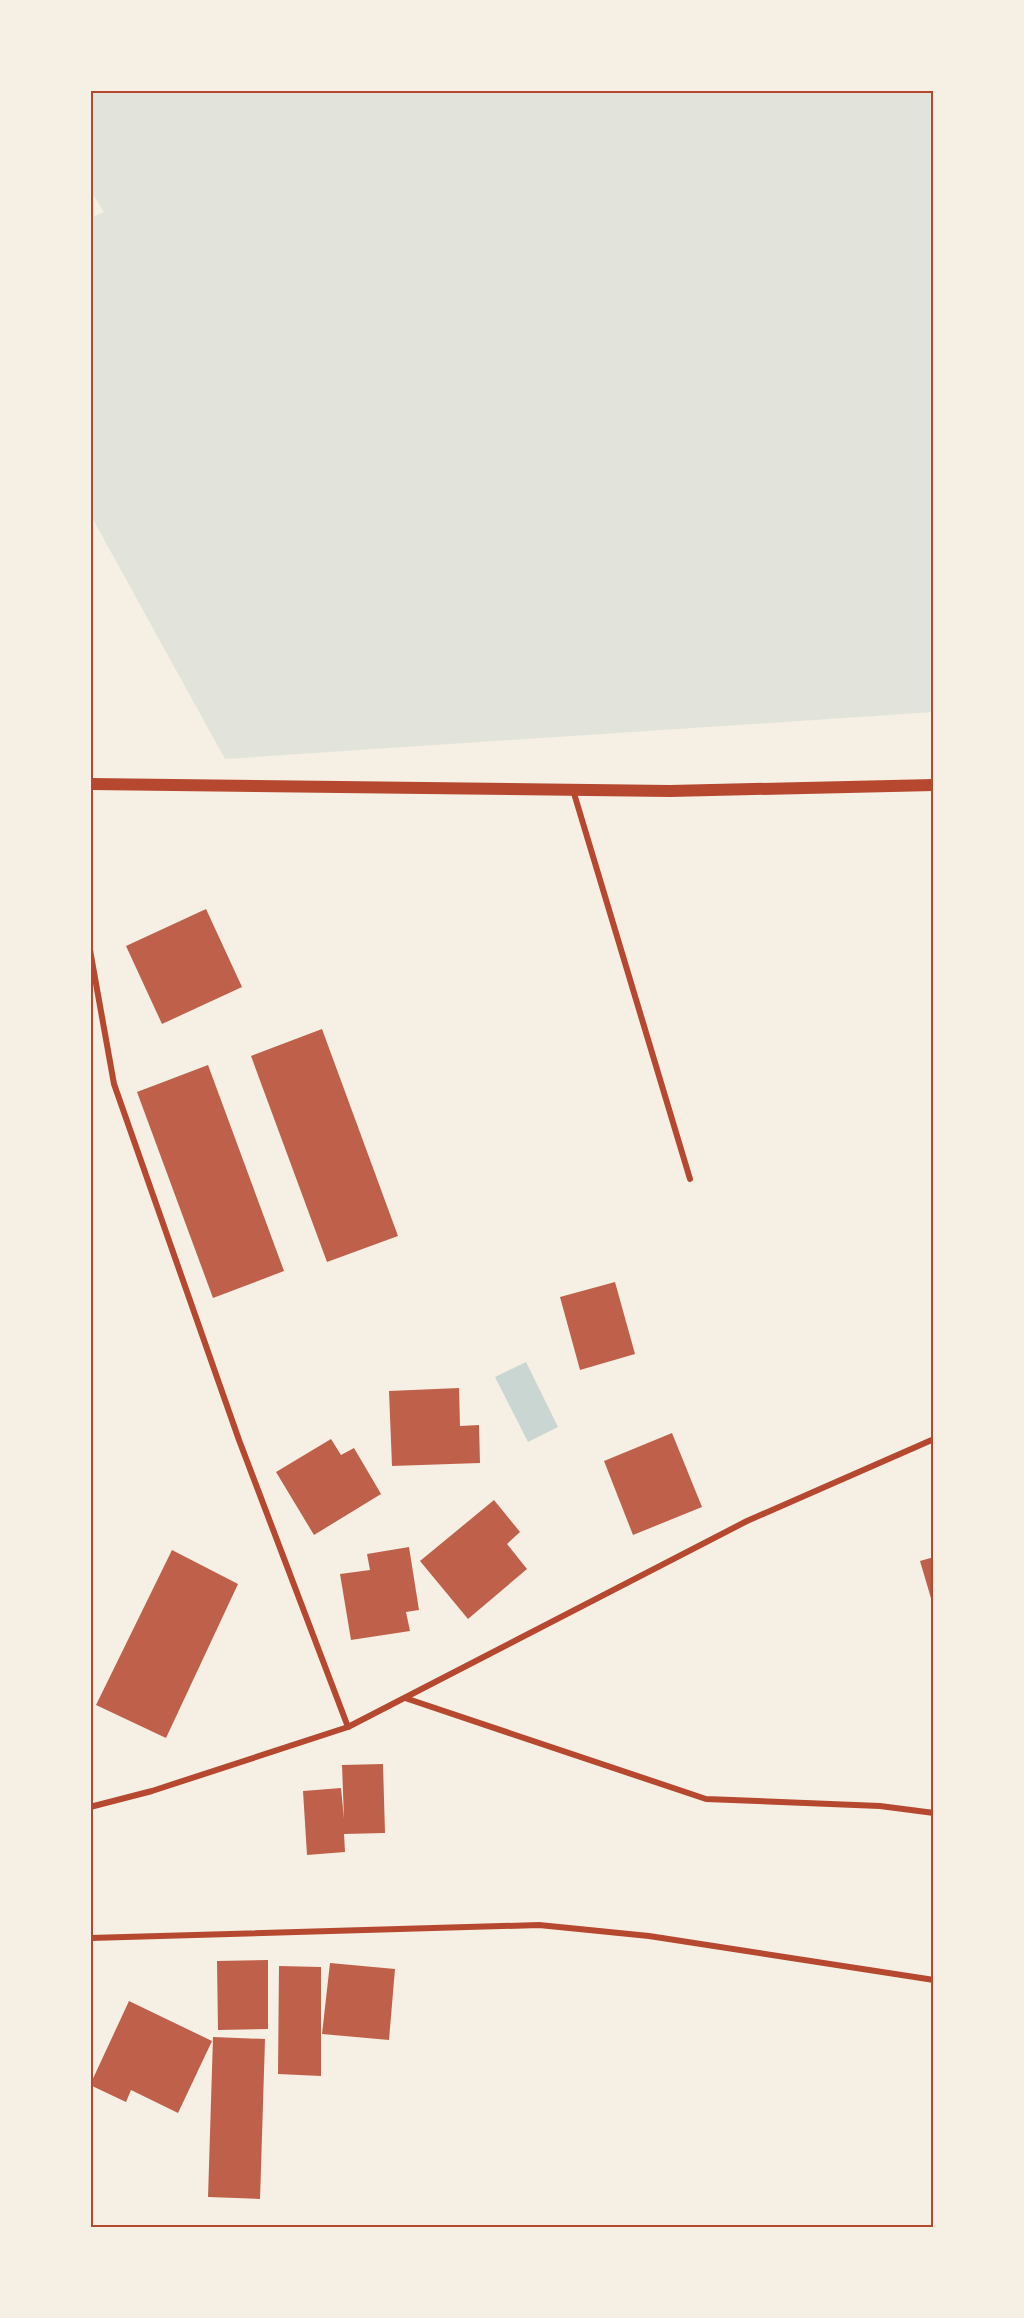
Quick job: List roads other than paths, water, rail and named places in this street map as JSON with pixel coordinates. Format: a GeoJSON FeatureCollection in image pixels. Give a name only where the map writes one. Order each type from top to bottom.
{"type":"FeatureCollection","features":[{"type":"Feature","properties":{"kind":"main road"},"geometry":{"type":"LineString","coordinates":[[90,784],[670,791],[934,784]]}},
{"type":"Feature","properties":{"kind":"street"},"geometry":{"type":"LineString","coordinates":[[573,790],[690,1179]]}},
{"type":"Feature","properties":{"kind":"street"},"geometry":{"type":"LineString","coordinates":[[90,950],[114,1083],[239,1440],[348,1727]]}},
{"type":"Feature","properties":{"kind":"street"},"geometry":{"type":"LineString","coordinates":[[90,1807],[152,1791],[348,1727],[747,1521],[934,1440]]}},
{"type":"Feature","properties":{"kind":"street"},"geometry":{"type":"LineString","coordinates":[[405,1698],[706,1799],[880,1806],[934,1814]]}},
{"type":"Feature","properties":{"kind":"street"},"geometry":{"type":"LineString","coordinates":[[90,1938],[539,1925],[649,1936],[934,1980]]}}]}
